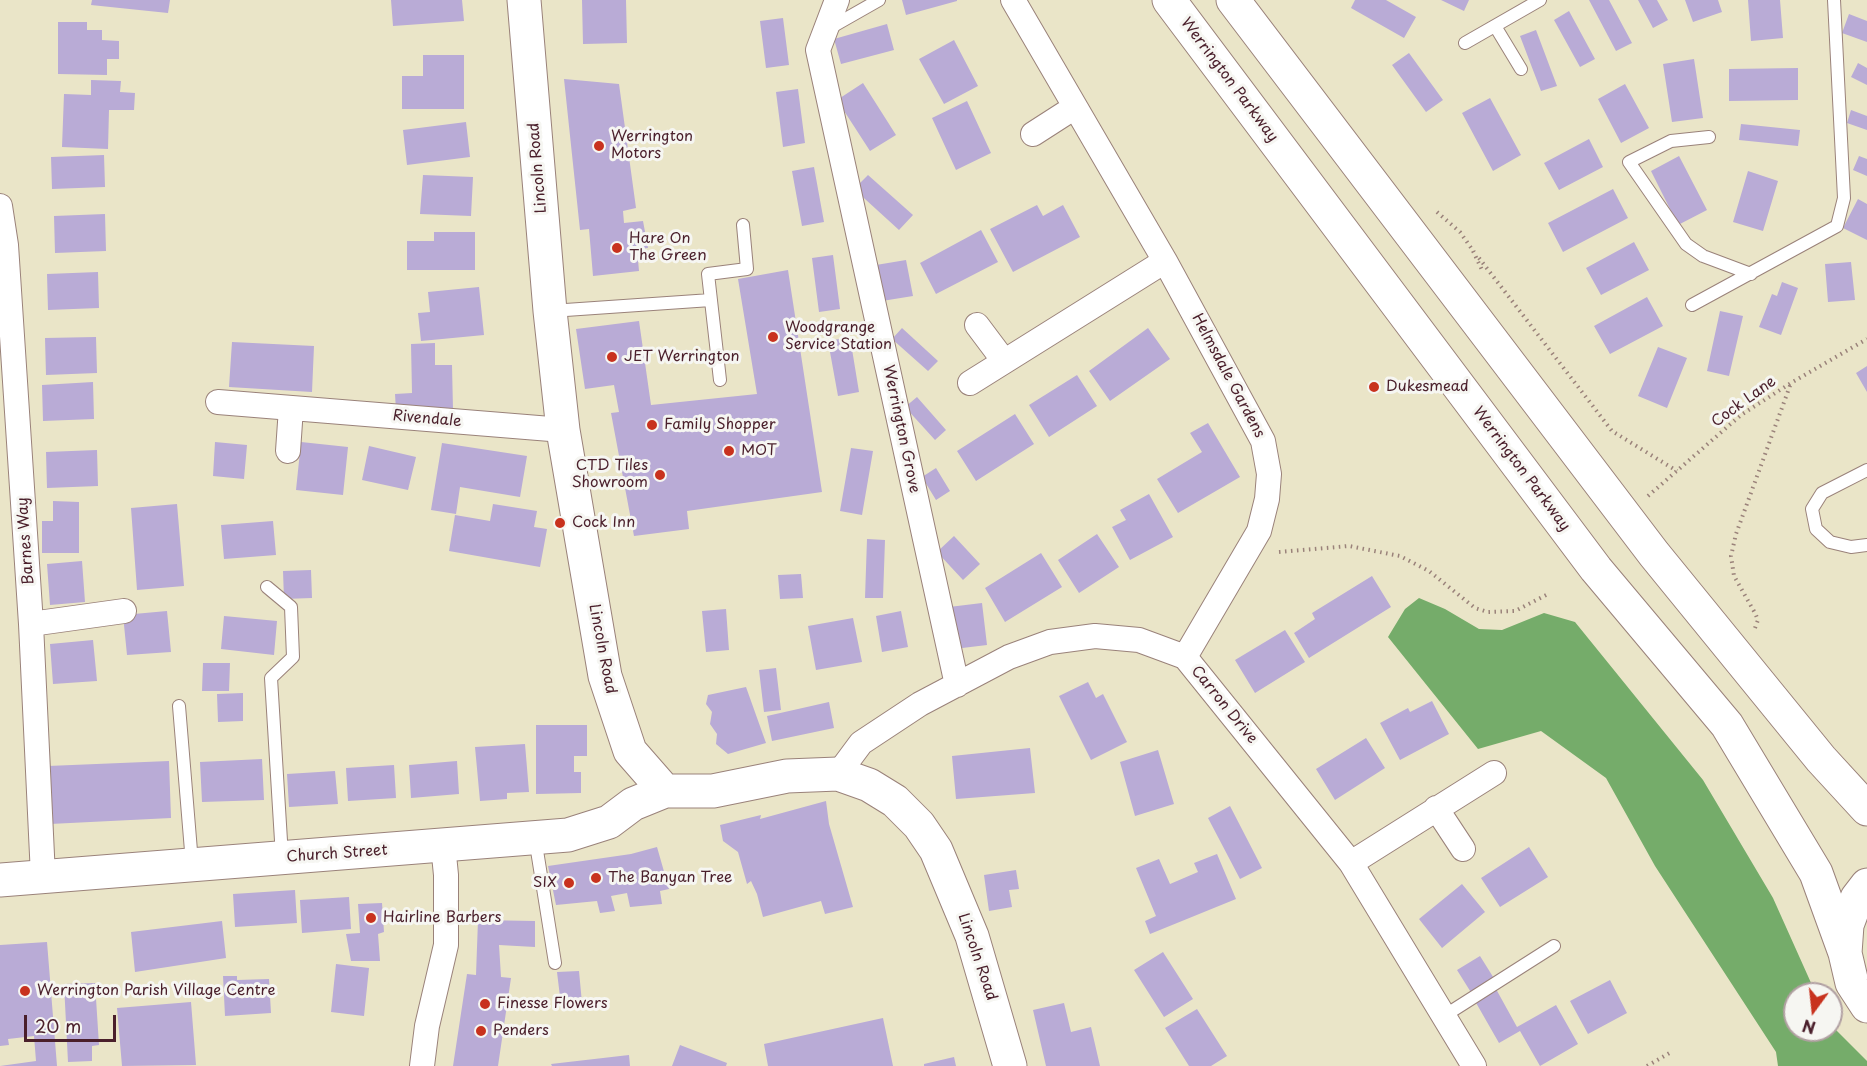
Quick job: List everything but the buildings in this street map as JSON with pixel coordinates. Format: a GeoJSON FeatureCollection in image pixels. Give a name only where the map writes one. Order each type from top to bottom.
{"type":"FeatureCollection","features":[{"type":"Feature","properties":{"kind":"main road","name":"Lincoln Road"},"geometry":{"type":"LineString","coordinates":[[524,0],[550,312],[563,430],[605,676],[630,751],[664,791],[712,791],[787,776],[838,774],[869,785],[895,801],[919,825],[936,850],[972,936],[1010,1066]]}},
{"type":"Feature","properties":{"kind":"main road","name":"Werrington Parkway"},"geometry":{"type":"LineString","coordinates":[[1169,0],[1590,562],[1728,725],[1816,873],[1845,953]]}},
{"type":"Feature","properties":{"kind":"main road"},"geometry":{"type":"LineString","coordinates":[[1233,0],[1654,554],[1821,759],[1867,809]]}},
{"type":"Feature","properties":{"kind":"main road","name":"Church Street"},"geometry":{"type":"LineString","coordinates":[[0,880],[443,845],[588,830],[609,822],[633,804],[664,791]]}},
{"type":"Feature","properties":{"kind":"main road"},"geometry":{"type":"LineString","coordinates":[[1867,885],[1857,898],[1847,925],[1845,953],[1852,983],[1867,1006]]}},
{"type":"Feature","properties":{"kind":"street","name":"Werrington Grove"},"geometry":{"type":"LineString","coordinates":[[837,0],[818,50],[957,685]]}},
{"type":"Feature","properties":{"kind":"street","name":"Helmsdale Gardens"},"geometry":{"type":"LineString","coordinates":[[1013,0],[1165,261],[1263,441],[1269,474],[1268,500],[1259,531],[1185,657]]}},
{"type":"Feature","properties":{"kind":"street"},"geometry":{"type":"LineString","coordinates":[[1033,134],[1075,107]]}},
{"type":"Feature","properties":{"kind":"street","name":"Barnes Way"},"geometry":{"type":"LineString","coordinates":[[0,206],[6,245],[31,624],[43,876]]}},
{"type":"Feature","properties":{"kind":"street"},"geometry":{"type":"LineString","coordinates":[[970,383],[1165,261]]}},
{"type":"Feature","properties":{"kind":"street"},"geometry":{"type":"LineString","coordinates":[[977,325],[1004,361]]}},
{"type":"Feature","properties":{"kind":"street","name":"Rivendale"},"geometry":{"type":"LineString","coordinates":[[218,402],[563,430]]}},
{"type":"Feature","properties":{"kind":"street"},"geometry":{"type":"LineString","coordinates":[[288,451],[291,408]]}},
{"type":"Feature","properties":{"kind":"street"},"geometry":{"type":"LineString","coordinates":[[31,624],[124,611]]}},
{"type":"Feature","properties":{"kind":"street","name":"Carron Drive"},"geometry":{"type":"LineString","coordinates":[[838,774],[861,743],[920,704],[1009,657],[1050,642],[1095,636],[1139,640],[1185,657],[1351,863],[1474,1066]]}},
{"type":"Feature","properties":{"kind":"street"},"geometry":{"type":"LineString","coordinates":[[1351,863],[1494,773]]}},
{"type":"Feature","properties":{"kind":"street"},"geometry":{"type":"LineString","coordinates":[[1436,808],[1463,849]]}},
{"type":"Feature","properties":{"kind":"street"},"geometry":{"type":"LineString","coordinates":[[422,1066],[427,1026],[446,945],[443,845]]}},
{"type":"Feature","properties":{"kind":"lane"},"geometry":{"type":"LineString","coordinates":[[826,30],[879,0]]}},
{"type":"Feature","properties":{"kind":"lane"},"geometry":{"type":"LineString","coordinates":[[1465,43],[1540,0]]}},
{"type":"Feature","properties":{"kind":"lane"},"geometry":{"type":"LineString","coordinates":[[1692,305],[1837,226],[1844,198],[1834,0]]}},
{"type":"Feature","properties":{"kind":"lane"},"geometry":{"type":"LineString","coordinates":[[1495,26],[1521,69]]}},
{"type":"Feature","properties":{"kind":"lane"},"geometry":{"type":"LineString","coordinates":[[1709,137],[1671,141],[1629,162],[1686,244],[1703,256],[1751,274]]}},
{"type":"Feature","properties":{"kind":"lane"},"geometry":{"type":"LineString","coordinates":[[720,380],[708,274],[747,269],[744,225]]}},
{"type":"Feature","properties":{"kind":"lane"},"geometry":{"type":"LineString","coordinates":[[550,312],[711,300]]}},
{"type":"Feature","properties":{"kind":"lane"},"geometry":{"type":"LineString","coordinates":[[1867,470],[1822,493],[1812,509],[1816,529],[1830,542],[1851,547],[1867,545]]}},
{"type":"Feature","properties":{"kind":"lane"},"geometry":{"type":"LineString","coordinates":[[267,586],[291,607],[293,657],[271,678],[282,858]]}},
{"type":"Feature","properties":{"kind":"lane"},"geometry":{"type":"LineString","coordinates":[[179,706],[192,864]]}},
{"type":"Feature","properties":{"kind":"lane"},"geometry":{"type":"LineString","coordinates":[[535,837],[555,963]]}},
{"type":"Feature","properties":{"kind":"lane"},"geometry":{"type":"LineString","coordinates":[[1444,1016],[1554,946]]}},
{"type":"Feature","properties":{"kind":"path"},"geometry":{"type":"LineString","coordinates":[[1473,251],[1612,431],[1677,471]]}},
{"type":"Feature","properties":{"kind":"path","name":"Cock Lane"},"geometry":{"type":"LineString","coordinates":[[1646,498],[1741,415],[1867,339]]}},
{"type":"Feature","properties":{"kind":"path"},"geometry":{"type":"LineString","coordinates":[[1750,629],[1757,626],[1758,620],[1734,576],[1731,556],[1736,534],[1791,383]]}},
{"type":"Feature","properties":{"kind":"path"},"geometry":{"type":"LineString","coordinates":[[1246,555],[1349,546],[1381,551],[1416,562],[1462,600],[1488,612],[1515,611],[1548,594]]}},
{"type":"Feature","properties":{"kind":"path"},"geometry":{"type":"LineString","coordinates":[[1647,1066],[1673,1051]]}},
{"type":"Feature","properties":{"kind":"green space"},"geometry":{"type":"Polygon","coordinates":[[[1419,598],[1445,609],[1479,629],[1502,630],[1544,613],[1575,622],[1703,780],[1773,898],[1811,982],[1783,982],[1783,1042],[1843,1042],[1843,1037],[1867,1061],[1867,1066],[1778,1066],[1776,1052],[1655,866],[1606,778],[1541,731],[1478,749],[1388,637],[1405,609],[1419,598]]]}},
{"type":"Feature","properties":{"kind":"place","name":"Werrington Motors"},"geometry":{"type":"Point","coordinates":[599,146]}},
{"type":"Feature","properties":{"kind":"place","name":"Hare On The Green"},"geometry":{"type":"Point","coordinates":[617,248]}},
{"type":"Feature","properties":{"kind":"place","name":"Woodgrange Service Station"},"geometry":{"type":"Point","coordinates":[773,337]}},
{"type":"Feature","properties":{"kind":"place","name":"JET Werrington"},"geometry":{"type":"Point","coordinates":[612,357]}},
{"type":"Feature","properties":{"kind":"place","name":"Dukesmead"},"geometry":{"type":"Point","coordinates":[1374,387]}},
{"type":"Feature","properties":{"kind":"place","name":"Family Shopper"},"geometry":{"type":"Point","coordinates":[652,425]}},
{"type":"Feature","properties":{"kind":"place","name":"MOT"},"geometry":{"type":"Point","coordinates":[729,451]}},
{"type":"Feature","properties":{"kind":"place","name":"CTD Tiles Showroom"},"geometry":{"type":"Point","coordinates":[660,475]}},
{"type":"Feature","properties":{"kind":"place","name":"Cock Inn"},"geometry":{"type":"Point","coordinates":[560,523]}},
{"type":"Feature","properties":{"kind":"place","name":"The Banyan Tree"},"geometry":{"type":"Point","coordinates":[596,878]}},
{"type":"Feature","properties":{"kind":"place","name":"SIX"},"geometry":{"type":"Point","coordinates":[569,883]}},
{"type":"Feature","properties":{"kind":"place","name":"Hairline Barbers"},"geometry":{"type":"Point","coordinates":[371,918]}},
{"type":"Feature","properties":{"kind":"place","name":"Werrington Parish Village Centre"},"geometry":{"type":"Point","coordinates":[25,991]}},
{"type":"Feature","properties":{"kind":"place","name":"Finesse Flowers"},"geometry":{"type":"Point","coordinates":[485,1004]}},
{"type":"Feature","properties":{"kind":"place","name":"Penders"},"geometry":{"type":"Point","coordinates":[481,1031]}}]}
